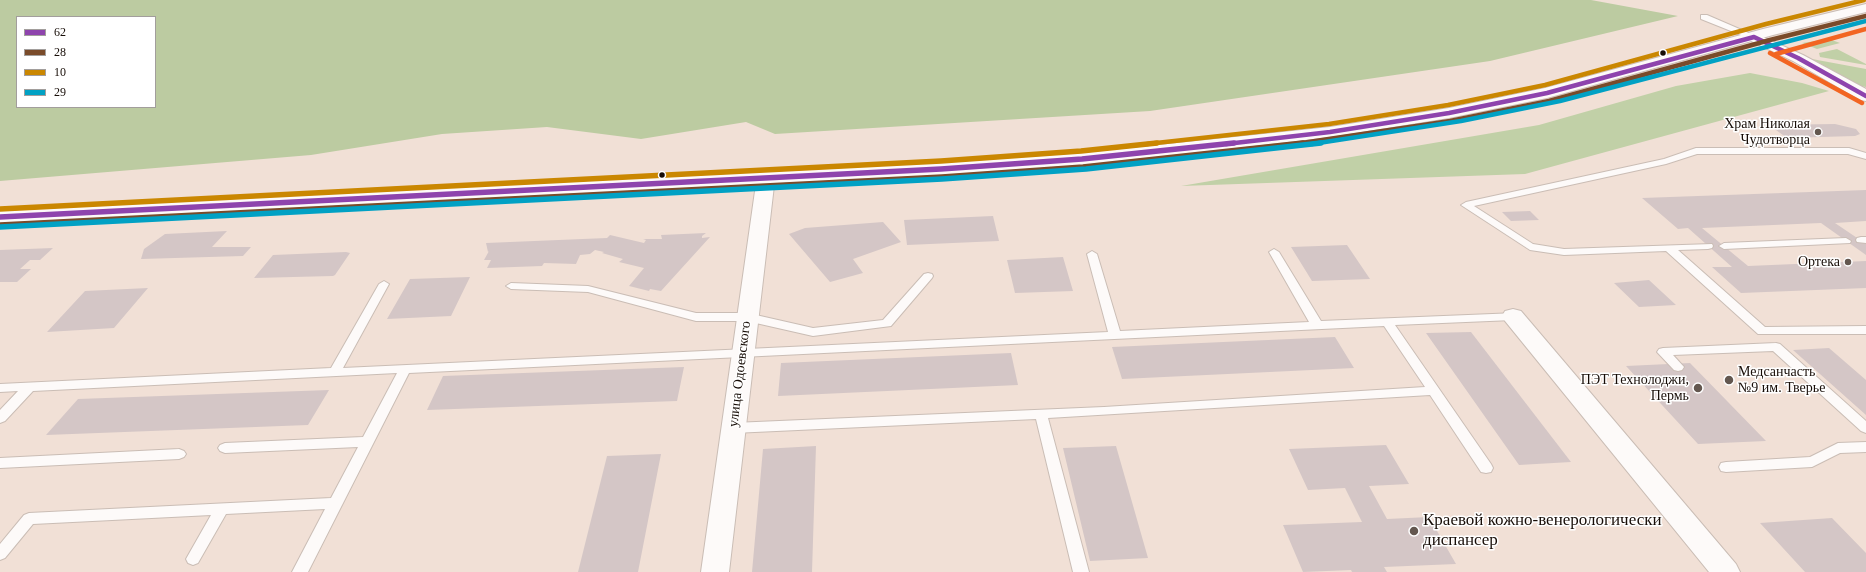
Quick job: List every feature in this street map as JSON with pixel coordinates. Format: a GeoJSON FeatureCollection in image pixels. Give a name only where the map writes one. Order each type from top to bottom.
{"type":"FeatureCollection","features":[{"type":"Feature","properties":{"kind":"main road"},"geometry":{"type":"LineString","coordinates":[[0,227],[765,182],[941,170],[1082,159],[1330,132],[1449,113],[1547,94],[1866,8]]}},
{"type":"Feature","properties":{"kind":"main road"},"geometry":{"type":"LineString","coordinates":[[0,217],[765,182],[942,179],[1086,169],[1340,141],[1461,121],[1560,101],[1866,21]]}},
{"type":"Feature","properties":{"kind":"main road"},"geometry":{"type":"LineString","coordinates":[[1754,37],[1774,46],[1866,96]]}},
{"type":"Feature","properties":{"kind":"street","name":"улица Одоевского"},"geometry":{"type":"LineString","coordinates":[[715,572],[765,182]]}},
{"type":"Feature","properties":{"kind":"street"},"geometry":{"type":"LineString","coordinates":[[1513,316],[1726,572]]}},
{"type":"Feature","properties":{"kind":"lane"},"geometry":{"type":"LineString","coordinates":[[1704,17],[1754,37]]}},
{"type":"Feature","properties":{"kind":"lane"},"geometry":{"type":"LineString","coordinates":[[1708,246],[1564,252],[1530,247],[1466,205],[1666,161],[1696,151],[1849,152],[1866,156]]}},
{"type":"Feature","properties":{"kind":"lane"},"geometry":{"type":"LineString","coordinates":[[1724,246],[1846,241]]}},
{"type":"Feature","properties":{"kind":"lane"},"geometry":{"type":"LineString","coordinates":[[1669,248],[1762,331],[1866,330]]}},
{"type":"Feature","properties":{"kind":"lane"},"geometry":{"type":"LineString","coordinates":[[1274,252],[1317,325]]}},
{"type":"Feature","properties":{"kind":"lane"},"geometry":{"type":"LineString","coordinates":[[1092,254],[1115,335]]}},
{"type":"Feature","properties":{"kind":"lane"},"geometry":{"type":"LineString","coordinates":[[511,286],[588,289],[696,317],[747,317],[813,332],[887,323],[928,276]]}},
{"type":"Feature","properties":{"kind":"lane"},"geometry":{"type":"LineString","coordinates":[[334,372],[384,284]]}},
{"type":"Feature","properties":{"kind":"lane"},"geometry":{"type":"LineString","coordinates":[[0,388],[1513,316]]}},
{"type":"Feature","properties":{"kind":"lane"},"geometry":{"type":"LineString","coordinates":[[1387,322],[1486,468]]}},
{"type":"Feature","properties":{"kind":"lane"},"geometry":{"type":"LineString","coordinates":[[1678,368],[1663,352],[1776,347],[1866,428]]}},
{"type":"Feature","properties":{"kind":"lane"},"geometry":{"type":"LineString","coordinates":[[300,572],[405,369]]}},
{"type":"Feature","properties":{"kind":"lane"},"geometry":{"type":"LineString","coordinates":[[0,418],[29,387]]}},
{"type":"Feature","properties":{"kind":"lane"},"geometry":{"type":"LineString","coordinates":[[733,428],[1041,414],[1434,391]]}},
{"type":"Feature","properties":{"kind":"lane"},"geometry":{"type":"LineString","coordinates":[[1041,414],[1081,572]]}},
{"type":"Feature","properties":{"kind":"lane"},"geometry":{"type":"LineString","coordinates":[[225,448],[367,442]]}},
{"type":"Feature","properties":{"kind":"lane"},"geometry":{"type":"LineString","coordinates":[[1726,467],[1812,462],[1838,448],[1863,450]]}},
{"type":"Feature","properties":{"kind":"lane"},"geometry":{"type":"LineString","coordinates":[[0,463],[179,454]]}},
{"type":"Feature","properties":{"kind":"lane"},"geometry":{"type":"LineString","coordinates":[[0,554],[29,519],[336,503]]}},
{"type":"Feature","properties":{"kind":"lane"},"geometry":{"type":"LineString","coordinates":[[193,559],[222,509]]}},
{"type":"Feature","properties":{"kind":"green space"},"geometry":{"type":"Polygon","coordinates":[[[0,0],[1591,0],[1678,16],[1490,61],[1150,111],[775,134],[746,122],[641,139],[547,127],[442,134],[311,155],[0,181],[0,0]]]}},
{"type":"Feature","properties":{"kind":"green space"},"geometry":{"type":"Polygon","coordinates":[[[1829,39],[1840,43],[1817,49],[1802,43],[1829,39]]]}},
{"type":"Feature","properties":{"kind":"green space"},"geometry":{"type":"Polygon","coordinates":[[[1837,49],[1866,65],[1820,57],[1819,53],[1837,49]]]}},
{"type":"Feature","properties":{"kind":"green space"},"geometry":{"type":"Polygon","coordinates":[[[1812,59],[1866,69],[1866,87],[1861,86],[1812,59]]]}},
{"type":"Feature","properties":{"kind":"green space"},"geometry":{"type":"Polygon","coordinates":[[[1750,73],[1802,83],[1829,91],[1525,174],[1181,186],[1539,125],[1676,86],[1750,73]]]}},
{"type":"Feature","properties":{"kind":"building","name":"Храм Николая Чудотворца"},"geometry":{"type":"Polygon","coordinates":[[[1835,124],[1856,129],[1860,134],[1855,136],[1787,138],[1769,125],[1835,124]]]}},
{"type":"Feature","properties":{"kind":"building"},"geometry":{"type":"Polygon","coordinates":[[[1866,190],[1866,221],[1835,223],[1866,244],[1866,255],[1821,223],[1702,228],[1748,266],[1866,261],[1866,288],[1741,293],[1712,267],[1732,267],[1688,228],[1678,229],[1642,198],[1866,190]]]}},
{"type":"Feature","properties":{"kind":"building"},"geometry":{"type":"Polygon","coordinates":[[[1530,211],[1539,220],[1511,221],[1502,212],[1530,211]]]}},
{"type":"Feature","properties":{"kind":"building"},"geometry":{"type":"Polygon","coordinates":[[[993,216],[999,241],[907,245],[904,220],[993,216]]]}},
{"type":"Feature","properties":{"kind":"building"},"geometry":{"type":"Polygon","coordinates":[[[883,222],[901,242],[853,259],[863,273],[830,282],[789,234],[805,228],[883,222]]]}},
{"type":"Feature","properties":{"kind":"building"},"geometry":{"type":"Polygon","coordinates":[[[227,231],[212,247],[251,247],[243,256],[141,259],[144,249],[165,234],[227,231]]]}},
{"type":"Feature","properties":{"kind":"building"},"geometry":{"type":"Polygon","coordinates":[[[706,233],[702,236],[702,238],[710,237],[661,291],[650,289],[649,291],[629,286],[644,268],[619,262],[623,259],[595,250],[590,254],[580,255],[576,264],[544,263],[542,266],[487,268],[491,260],[484,260],[489,251],[488,252],[486,243],[607,238],[610,235],[644,243],[646,240],[643,239],[662,239],[661,235],[706,233]]]}},
{"type":"Feature","properties":{"kind":"building"},"geometry":{"type":"Polygon","coordinates":[[[1347,245],[1370,279],[1312,281],[1291,247],[1347,245]]]}},
{"type":"Feature","properties":{"kind":"building"},"geometry":{"type":"Polygon","coordinates":[[[53,248],[40,260],[30,260],[20,269],[31,269],[17,282],[0,282],[0,250],[53,248]]]}},
{"type":"Feature","properties":{"kind":"building"},"geometry":{"type":"Polygon","coordinates":[[[350,253],[333,276],[254,278],[273,255],[350,253]]]}},
{"type":"Feature","properties":{"kind":"building"},"geometry":{"type":"Polygon","coordinates":[[[1063,257],[1073,291],[1015,293],[1007,260],[1063,257]]]}},
{"type":"Feature","properties":{"kind":"building"},"geometry":{"type":"Polygon","coordinates":[[[470,277],[451,316],[387,319],[410,279],[470,277]]]}},
{"type":"Feature","properties":{"kind":"building"},"geometry":{"type":"Polygon","coordinates":[[[1649,280],[1676,305],[1639,307],[1614,283],[1649,280]]]}},
{"type":"Feature","properties":{"kind":"building"},"geometry":{"type":"Polygon","coordinates":[[[148,288],[114,328],[47,332],[85,291],[148,288]]]}},
{"type":"Feature","properties":{"kind":"building"},"geometry":{"type":"Polygon","coordinates":[[[1471,332],[1571,462],[1519,465],[1426,333],[1471,332]]]}},
{"type":"Feature","properties":{"kind":"building"},"geometry":{"type":"Polygon","coordinates":[[[1335,337],[1354,368],[1122,379],[1112,347],[1335,337]]]}},
{"type":"Feature","properties":{"kind":"building"},"geometry":{"type":"Polygon","coordinates":[[[1829,348],[1866,380],[1866,415],[1793,350],[1829,348]]]}},
{"type":"Feature","properties":{"kind":"building"},"geometry":{"type":"Polygon","coordinates":[[[1011,353],[1018,385],[778,396],[781,363],[1011,353]]]}},
{"type":"Feature","properties":{"kind":"building","name":"ПЭТ Технолоджи, Пермь"},"geometry":{"type":"Polygon","coordinates":[[[1690,363],[1766,441],[1698,444],[1626,366],[1690,363]]]}},
{"type":"Feature","properties":{"kind":"building"},"geometry":{"type":"Polygon","coordinates":[[[684,367],[677,401],[427,410],[443,376],[684,367]]]}},
{"type":"Feature","properties":{"kind":"building"},"geometry":{"type":"Polygon","coordinates":[[[329,390],[308,425],[46,435],[78,399],[329,390]]]}},
{"type":"Feature","properties":{"kind":"building"},"geometry":{"type":"Polygon","coordinates":[[[1386,445],[1409,484],[1369,486],[1387,519],[1429,517],[1456,564],[1384,567],[1387,572],[1352,572],[1351,570],[1303,572],[1283,525],[1362,522],[1345,488],[1308,490],[1289,449],[1386,445]]]}},
{"type":"Feature","properties":{"kind":"building"},"geometry":{"type":"Polygon","coordinates":[[[816,446],[812,572],[752,572],[763,449],[816,446]]]}},
{"type":"Feature","properties":{"kind":"building"},"geometry":{"type":"Polygon","coordinates":[[[1116,446],[1148,558],[1090,561],[1063,448],[1116,446]]]}},
{"type":"Feature","properties":{"kind":"building"},"geometry":{"type":"Polygon","coordinates":[[[661,454],[638,572],[578,572],[607,456],[661,454]]]}},
{"type":"Feature","properties":{"kind":"building"},"geometry":{"type":"Polygon","coordinates":[[[1832,518],[1866,553],[1866,572],[1805,572],[1760,523],[1832,518]]]}},
{"type":"Feature","properties":{"kind":"transit line","name":"10"},"geometry":{"type":"LineString","coordinates":[[0,209],[941,161],[1081,151],[1219,137],[1329,124],[1448,105],[1545,85],[1766,24],[1864,0]]}},
{"type":"Feature","properties":{"kind":"transit line","name":"28"},"geometry":{"type":"LineString","coordinates":[[0,225],[942,177],[1083,167],[1221,153],[1331,140],[1450,121],[1549,101],[1770,40],[1866,16]]}},
{"type":"Feature","properties":{"kind":"transit line","name":"29"},"geometry":{"type":"LineString","coordinates":[[0,227],[942,179],[1086,169],[1231,154],[1340,141],[1461,121],[1560,101],[1866,21]]}},
{"type":"Feature","properties":{"kind":"transit line"},"geometry":{"type":"LineString","coordinates":[[1776,54],[1866,29]]}},
{"type":"Feature","properties":{"kind":"transit line","name":"62"},"geometry":{"type":"LineString","coordinates":[[1754,37],[1798,58],[1866,96]]}},
{"type":"Feature","properties":{"kind":"transit line","name":"62"},"geometry":{"type":"LineString","coordinates":[[0,217],[941,169],[1082,159],[1220,145],[1330,132],[1449,113],[1547,93],[1754,37]]}},
{"type":"Feature","properties":{"kind":"transit line"},"geometry":{"type":"LineString","coordinates":[[1770,53],[1862,103]]}},
{"type":"Feature","properties":{"kind":"place","name":"Храм Николая Чудотворца"},"geometry":{"type":"Point","coordinates":[1818,132]}},
{"type":"Feature","properties":{"kind":"place","name":"Ортека"},"geometry":{"type":"Point","coordinates":[1848,262]}},
{"type":"Feature","properties":{"kind":"place","name":"Медсанчасть №9 им. Тверье"},"geometry":{"type":"Point","coordinates":[1729,380]}},
{"type":"Feature","properties":{"kind":"place","name":"ПЭТ Технолоджи, Пермь"},"geometry":{"type":"Point","coordinates":[1698,388]}},
{"type":"Feature","properties":{"kind":"place","name":"Краевой кожно-венерологически диспансер"},"geometry":{"type":"Point","coordinates":[1414,531]}}]}
